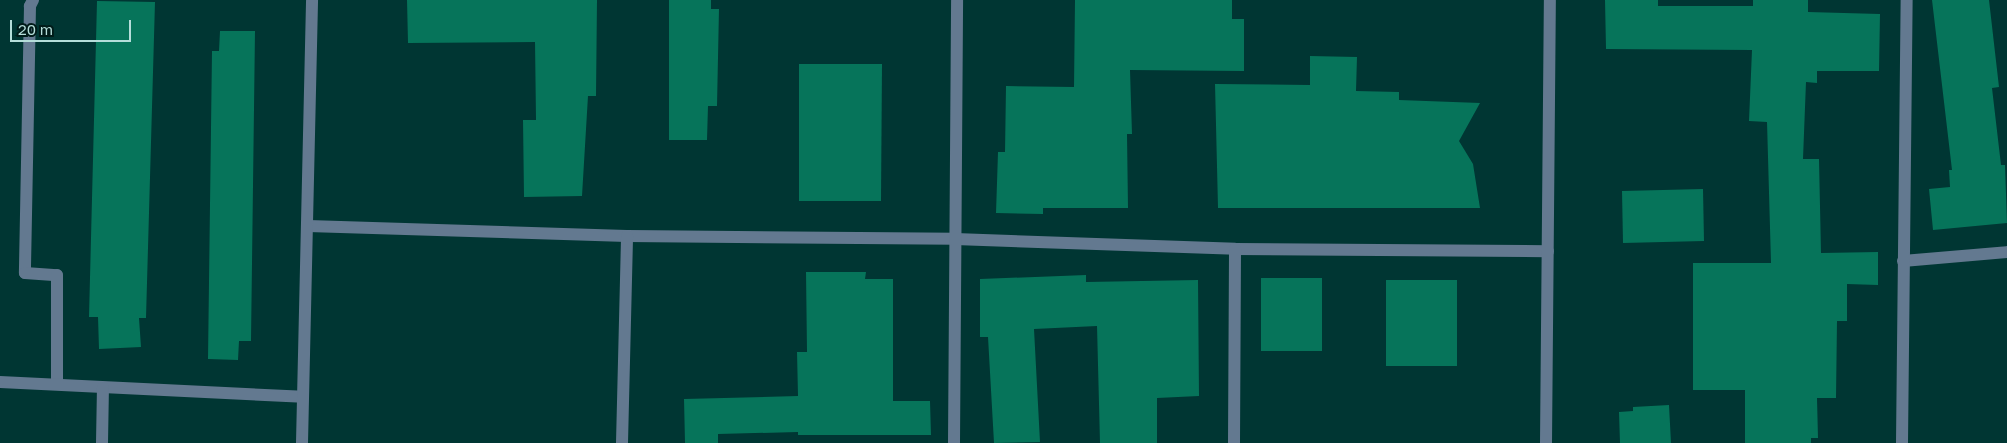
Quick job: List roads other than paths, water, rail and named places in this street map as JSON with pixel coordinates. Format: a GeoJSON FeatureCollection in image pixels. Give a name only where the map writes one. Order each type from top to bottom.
{"type":"FeatureCollection","features":[{"type":"Feature","properties":{"kind":"street"},"geometry":{"type":"LineString","coordinates":[[33,0],[30,6],[25,273],[57,275],[57,384]]}},
{"type":"Feature","properties":{"kind":"street"},"geometry":{"type":"LineString","coordinates":[[302,443],[312,0]]}},
{"type":"Feature","properties":{"kind":"street"},"geometry":{"type":"LineString","coordinates":[[954,443],[957,0]]}},
{"type":"Feature","properties":{"kind":"street"},"geometry":{"type":"LineString","coordinates":[[1546,443],[1550,0]]}},
{"type":"Feature","properties":{"kind":"street"},"geometry":{"type":"LineString","coordinates":[[1902,443],[1903,261],[1907,150],[1907,0]]}},
{"type":"Feature","properties":{"kind":"street"},"geometry":{"type":"LineString","coordinates":[[308,226],[627,236],[955,239],[1235,249],[1548,251]]}},
{"type":"Feature","properties":{"kind":"street"},"geometry":{"type":"LineString","coordinates":[[622,443],[627,236]]}},
{"type":"Feature","properties":{"kind":"street"},"geometry":{"type":"LineString","coordinates":[[1234,443],[1235,249]]}},
{"type":"Feature","properties":{"kind":"street"},"geometry":{"type":"LineString","coordinates":[[1903,261],[2007,252]]}},
{"type":"Feature","properties":{"kind":"street"},"geometry":{"type":"LineString","coordinates":[[0,382],[303,397]]}},
{"type":"Feature","properties":{"kind":"street"},"geometry":{"type":"LineString","coordinates":[[102,443],[104,388]]}}]}
